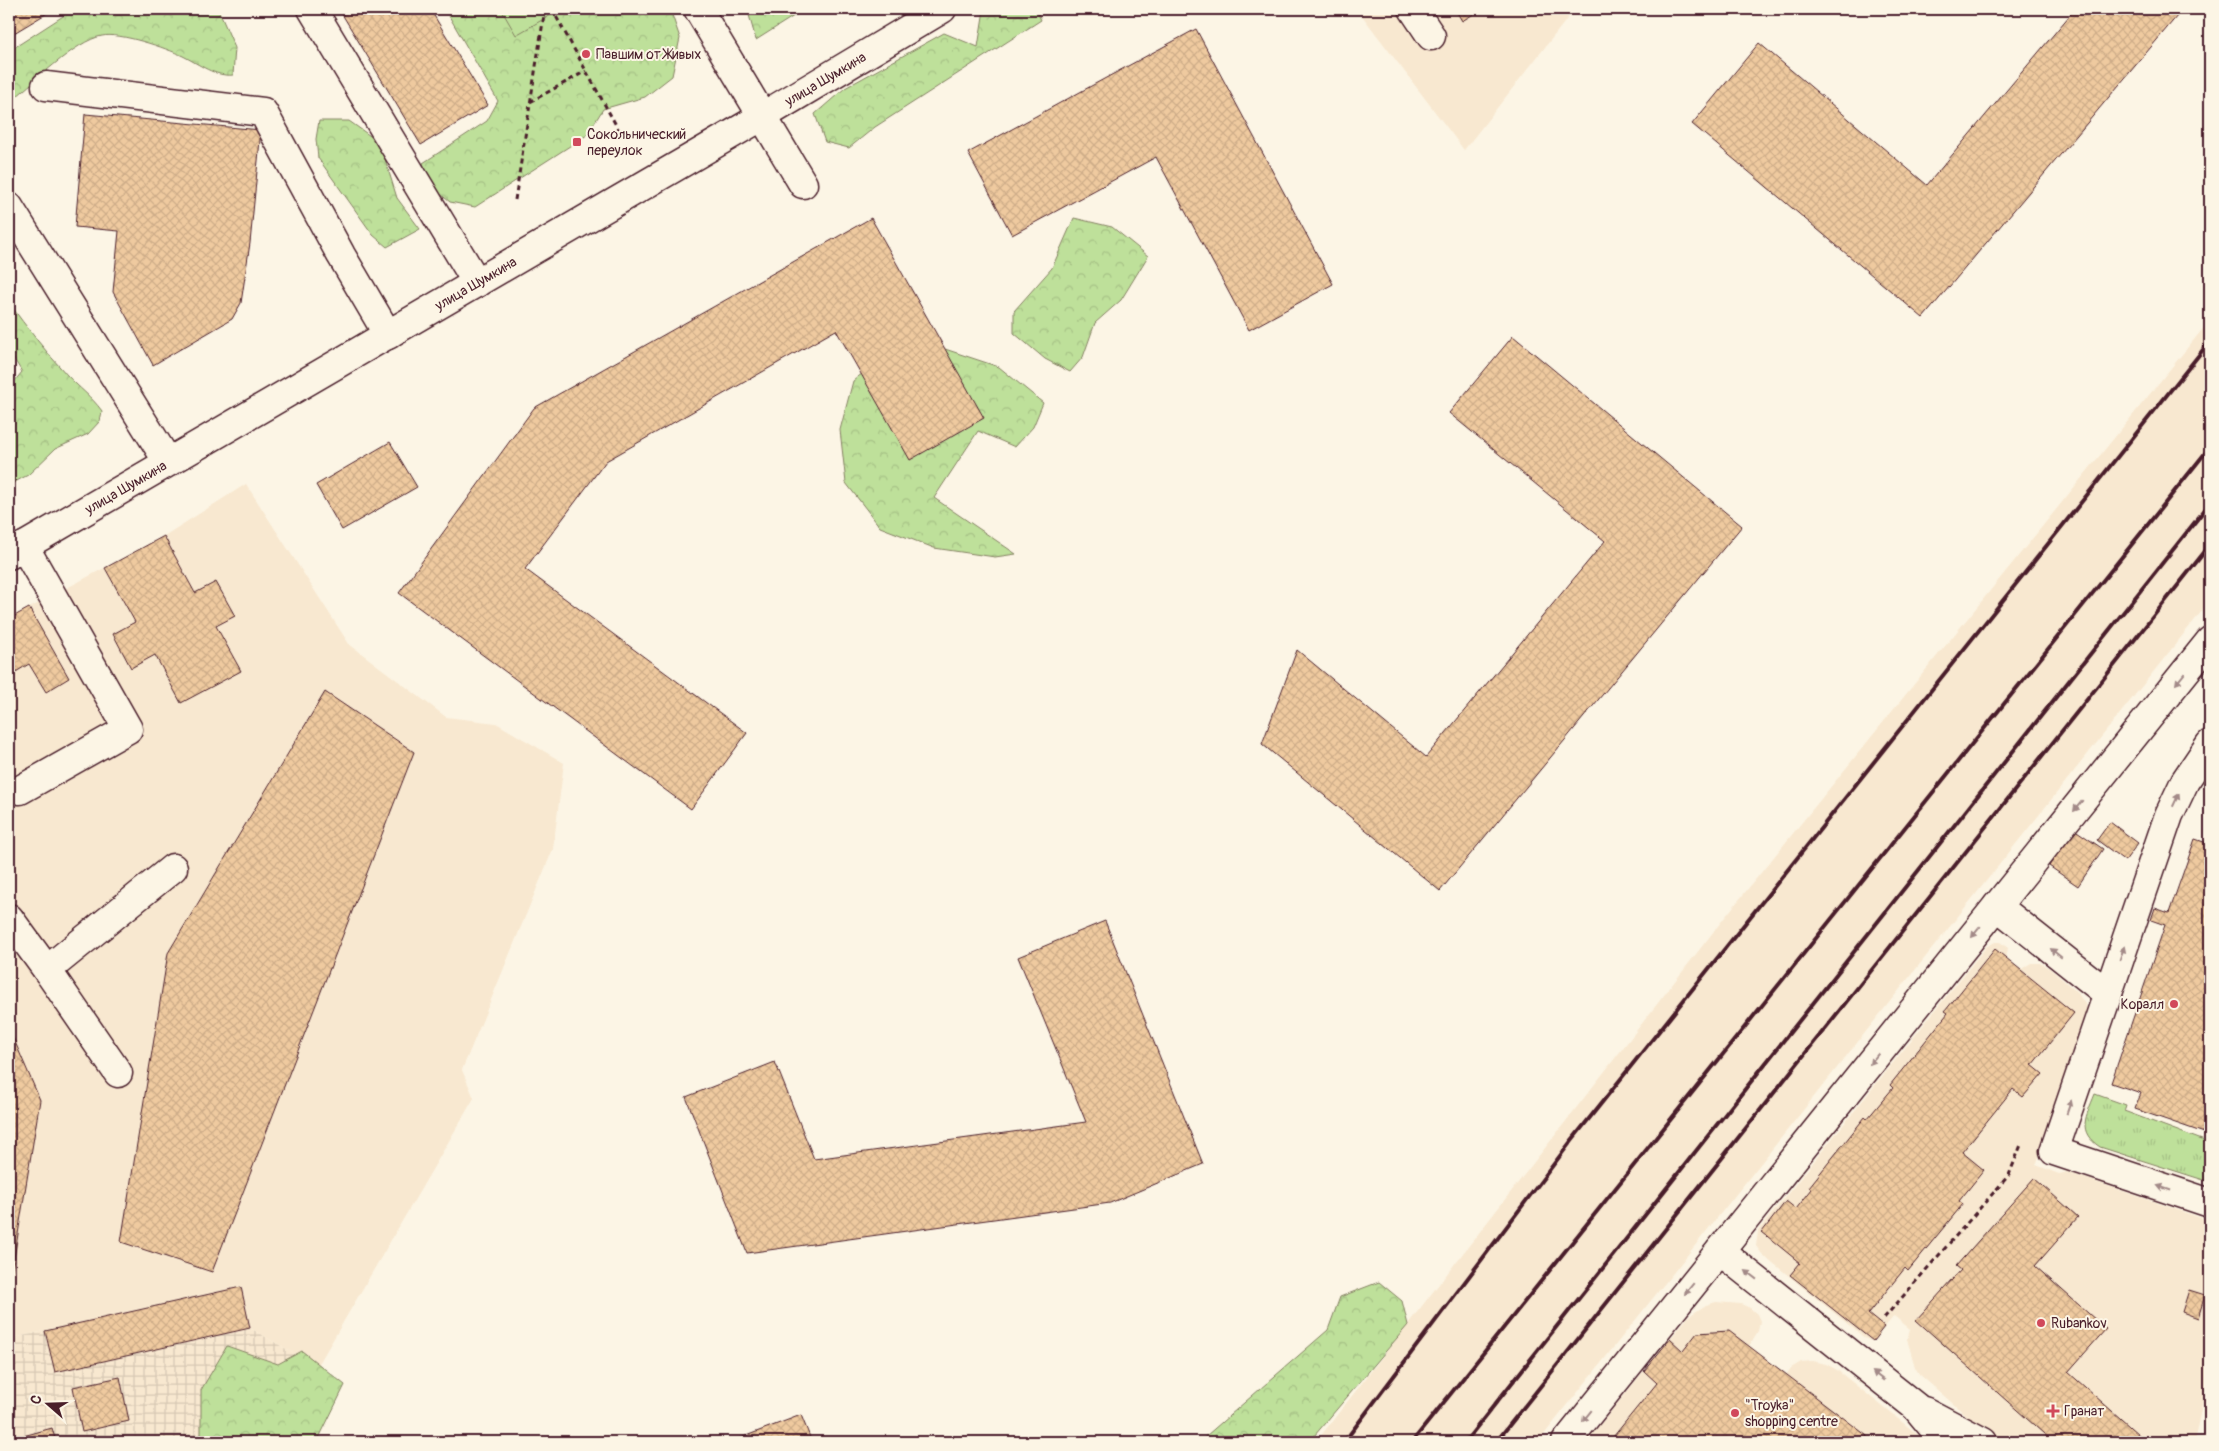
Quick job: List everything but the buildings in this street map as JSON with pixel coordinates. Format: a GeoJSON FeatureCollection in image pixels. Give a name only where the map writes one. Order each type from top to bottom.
{"type":"FeatureCollection","features":[{"type":"Feature","properties":{"kind":"street"},"geometry":{"type":"LineString","coordinates":[[312,9],[477,283]]}},
{"type":"Feature","properties":{"kind":"street"},"geometry":{"type":"LineString","coordinates":[[698,9],[803,184]]}},
{"type":"Feature","properties":{"kind":"street","name":"улица Шумкина"},"geometry":{"type":"LineString","coordinates":[[16,550],[388,335],[942,9]]}},
{"type":"Feature","properties":{"kind":"street"},"geometry":{"type":"LineString","coordinates":[[1413,9],[1431,36]]}},
{"type":"Feature","properties":{"kind":"street"},"geometry":{"type":"LineString","coordinates":[[46,86],[263,112],[341,255],[388,335]]}},
{"type":"Feature","properties":{"kind":"street"},"geometry":{"type":"LineString","coordinates":[[9,207],[168,462]]}},
{"type":"Feature","properties":{"kind":"street"},"geometry":{"type":"LineString","coordinates":[[16,550],[128,729],[20,790]]}},
{"type":"Feature","properties":{"kind":"street"},"geometry":{"type":"LineString","coordinates":[[1566,1442],[2210,641]]}},
{"type":"Feature","properties":{"kind":"street"},"geometry":{"type":"LineString","coordinates":[[2210,744],[2185,781],[2169,816],[2054,1151],[2210,1203]]}},
{"type":"Feature","properties":{"kind":"street"},"geometry":{"type":"LineString","coordinates":[[47,970],[173,868]]}},
{"type":"Feature","properties":{"kind":"street"},"geometry":{"type":"LineString","coordinates":[[1997,906],[2108,994]]}},
{"type":"Feature","properties":{"kind":"street"},"geometry":{"type":"LineString","coordinates":[[9,918],[118,1073]]}},
{"type":"Feature","properties":{"kind":"street"},"geometry":{"type":"LineString","coordinates":[[1720,1251],[1916,1407],[1982,1442]]}},
{"type":"Feature","properties":{"kind":"street"},"geometry":{"type":"LineString","coordinates":[[1916,1407],[1945,1442]]}},
{"type":"Feature","properties":{"kind":"path"},"geometry":{"type":"LineString","coordinates":[[514,200],[545,9]]}},
{"type":"Feature","properties":{"kind":"path"},"geometry":{"type":"LineString","coordinates":[[552,9],[622,136]]}},
{"type":"Feature","properties":{"kind":"path"},"geometry":{"type":"LineString","coordinates":[[994,9],[998,15]]}},
{"type":"Feature","properties":{"kind":"path"},"geometry":{"type":"LineString","coordinates":[[530,102],[586,71]]}},
{"type":"Feature","properties":{"kind":"path"},"geometry":{"type":"LineString","coordinates":[[1884,1318],[2009,1175],[2023,1139]]}},
{"type":"Feature","properties":{"kind":"shaded area"},"geometry":{"type":"Polygon","coordinates":[[[1357,9],[1575,9],[1464,150],[1357,9]]]}},
{"type":"Feature","properties":{"kind":"shaded area"},"geometry":{"type":"Polygon","coordinates":[[[2210,320],[2210,601],[1538,1442],[1316,1442],[1721,922],[2210,320]]]}},
{"type":"Feature","properties":{"kind":"shaded area"},"geometry":{"type":"Polygon","coordinates":[[[246,484],[349,644],[446,717],[496,723],[564,763],[553,849],[462,1070],[474,1098],[317,1367],[250,1328],[241,1287],[9,1339],[9,619],[164,536],[246,484]]]}},
{"type":"Feature","properties":{"kind":"shaded area"},"geometry":{"type":"Polygon","coordinates":[[[1995,942],[2000,942],[2008,948],[2006,959],[2020,970],[2031,963],[2040,963],[2049,968],[2077,992],[2087,1007],[2086,1025],[2036,1165],[2059,1174],[2067,1172],[2210,1221],[2210,1368],[2194,1442],[2003,1442],[1991,1437],[1919,1374],[1915,1367],[1907,1339],[1910,1329],[1894,1316],[1873,1341],[1866,1339],[1762,1254],[1756,1246],[1758,1231],[1986,947],[1995,942]]]}},
{"type":"Feature","properties":{"kind":"shaded area"},"geometry":{"type":"Polygon","coordinates":[[[241,1287],[250,1328],[317,1367],[264,1442],[9,1442],[9,1339],[241,1287]]]}},
{"type":"Feature","properties":{"kind":"shaded area","name":"\"Troyka\" shopping centre"},"geometry":{"type":"Polygon","coordinates":[[[1716,1302],[1741,1304],[1757,1314],[1760,1321],[1758,1331],[1749,1346],[1786,1375],[1791,1368],[1801,1362],[1813,1361],[1826,1364],[1837,1370],[1927,1442],[1586,1442],[1689,1316],[1706,1305],[1716,1302]]]}},
{"type":"Feature","properties":{"kind":"green space"},"geometry":{"type":"Polygon","coordinates":[[[74,9],[218,9],[235,48],[233,75],[213,72],[183,56],[155,45],[120,36],[102,36],[91,39],[67,54],[9,103],[9,51],[74,9]]]}},
{"type":"Feature","properties":{"kind":"green space"},"geometry":{"type":"Polygon","coordinates":[[[445,9],[670,9],[680,38],[672,76],[645,97],[603,109],[587,135],[475,207],[450,202],[429,185],[423,163],[487,121],[498,101],[445,9]]]}},
{"type":"Feature","properties":{"kind":"green space"},"geometry":{"type":"Polygon","coordinates":[[[501,9],[561,9],[516,35],[501,9]]]}},
{"type":"Feature","properties":{"kind":"green space"},"geometry":{"type":"Polygon","coordinates":[[[750,9],[805,9],[756,40],[749,15],[750,9]]]}},
{"type":"Feature","properties":{"kind":"green space"},"geometry":{"type":"Polygon","coordinates":[[[1036,9],[1041,20],[875,127],[849,148],[825,142],[815,114],[845,88],[944,33],[978,47],[984,10],[1036,9]]]}},
{"type":"Feature","properties":{"kind":"green space"},"geometry":{"type":"Polygon","coordinates":[[[319,121],[349,121],[380,143],[397,198],[420,229],[387,247],[373,235],[318,158],[316,139],[319,121]]]}},
{"type":"Feature","properties":{"kind":"green space"},"geometry":{"type":"Polygon","coordinates":[[[1074,218],[1112,227],[1148,256],[1121,300],[1095,323],[1083,357],[1070,372],[1045,359],[1014,333],[1014,311],[1052,268],[1074,218]]]}},
{"type":"Feature","properties":{"kind":"green space"},"geometry":{"type":"Polygon","coordinates":[[[9,303],[52,358],[102,411],[100,421],[88,434],[55,449],[28,475],[9,485],[9,388],[22,372],[9,351],[9,303]]]}},
{"type":"Feature","properties":{"kind":"green space"},"geometry":{"type":"Polygon","coordinates":[[[927,343],[999,367],[1043,403],[1033,427],[1015,447],[978,431],[934,498],[1016,554],[995,557],[934,548],[880,527],[846,483],[840,430],[853,381],[890,351],[927,343]]]}},
{"type":"Feature","properties":{"kind":"green space"},"geometry":{"type":"Polygon","coordinates":[[[2095,1094],[2126,1105],[2124,1111],[2210,1143],[2210,1182],[2100,1147],[2088,1135],[2085,1129],[2086,1117],[2095,1094]]]}},
{"type":"Feature","properties":{"kind":"green space"},"geometry":{"type":"Polygon","coordinates":[[[1379,1282],[1402,1301],[1408,1325],[1309,1442],[1199,1442],[1328,1330],[1340,1297],[1379,1282]]]}},
{"type":"Feature","properties":{"kind":"green space"},"geometry":{"type":"Polygon","coordinates":[[[227,1346],[278,1364],[302,1351],[345,1385],[317,1442],[201,1442],[201,1390],[227,1346]]]}},
{"type":"Feature","properties":{"kind":"railway"},"geometry":{"type":"LineString","coordinates":[[1344,1442],[1572,1140],[2210,341]]}},
{"type":"Feature","properties":{"kind":"railway"},"geometry":{"type":"LineString","coordinates":[[1412,1442],[2210,447]]}},
{"type":"Feature","properties":{"kind":"railway"},"geometry":{"type":"LineString","coordinates":[[1465,1442],[2210,503]]}},
{"type":"Feature","properties":{"kind":"railway"},"geometry":{"type":"LineString","coordinates":[[1496,1442],[2210,545]]}},
{"type":"Feature","properties":{"kind":"place","name":"Павшим от Живых"},"geometry":{"type":"Point","coordinates":[586,54]}},
{"type":"Feature","properties":{"kind":"place","name":"Сокольнический переулок"},"geometry":{"type":"Point","coordinates":[577,142]}},
{"type":"Feature","properties":{"kind":"place","name":"Коралл"},"geometry":{"type":"Point","coordinates":[2174,1004]}},
{"type":"Feature","properties":{"kind":"place","name":"Rubankov"},"geometry":{"type":"Point","coordinates":[2041,1323]}},
{"type":"Feature","properties":{"kind":"place","name":"Гранат"},"geometry":{"type":"Point","coordinates":[2053,1411]}},
{"type":"Feature","properties":{"kind":"place","name":"\"Troyka\" shopping centre"},"geometry":{"type":"Point","coordinates":[1735,1413]}}]}
